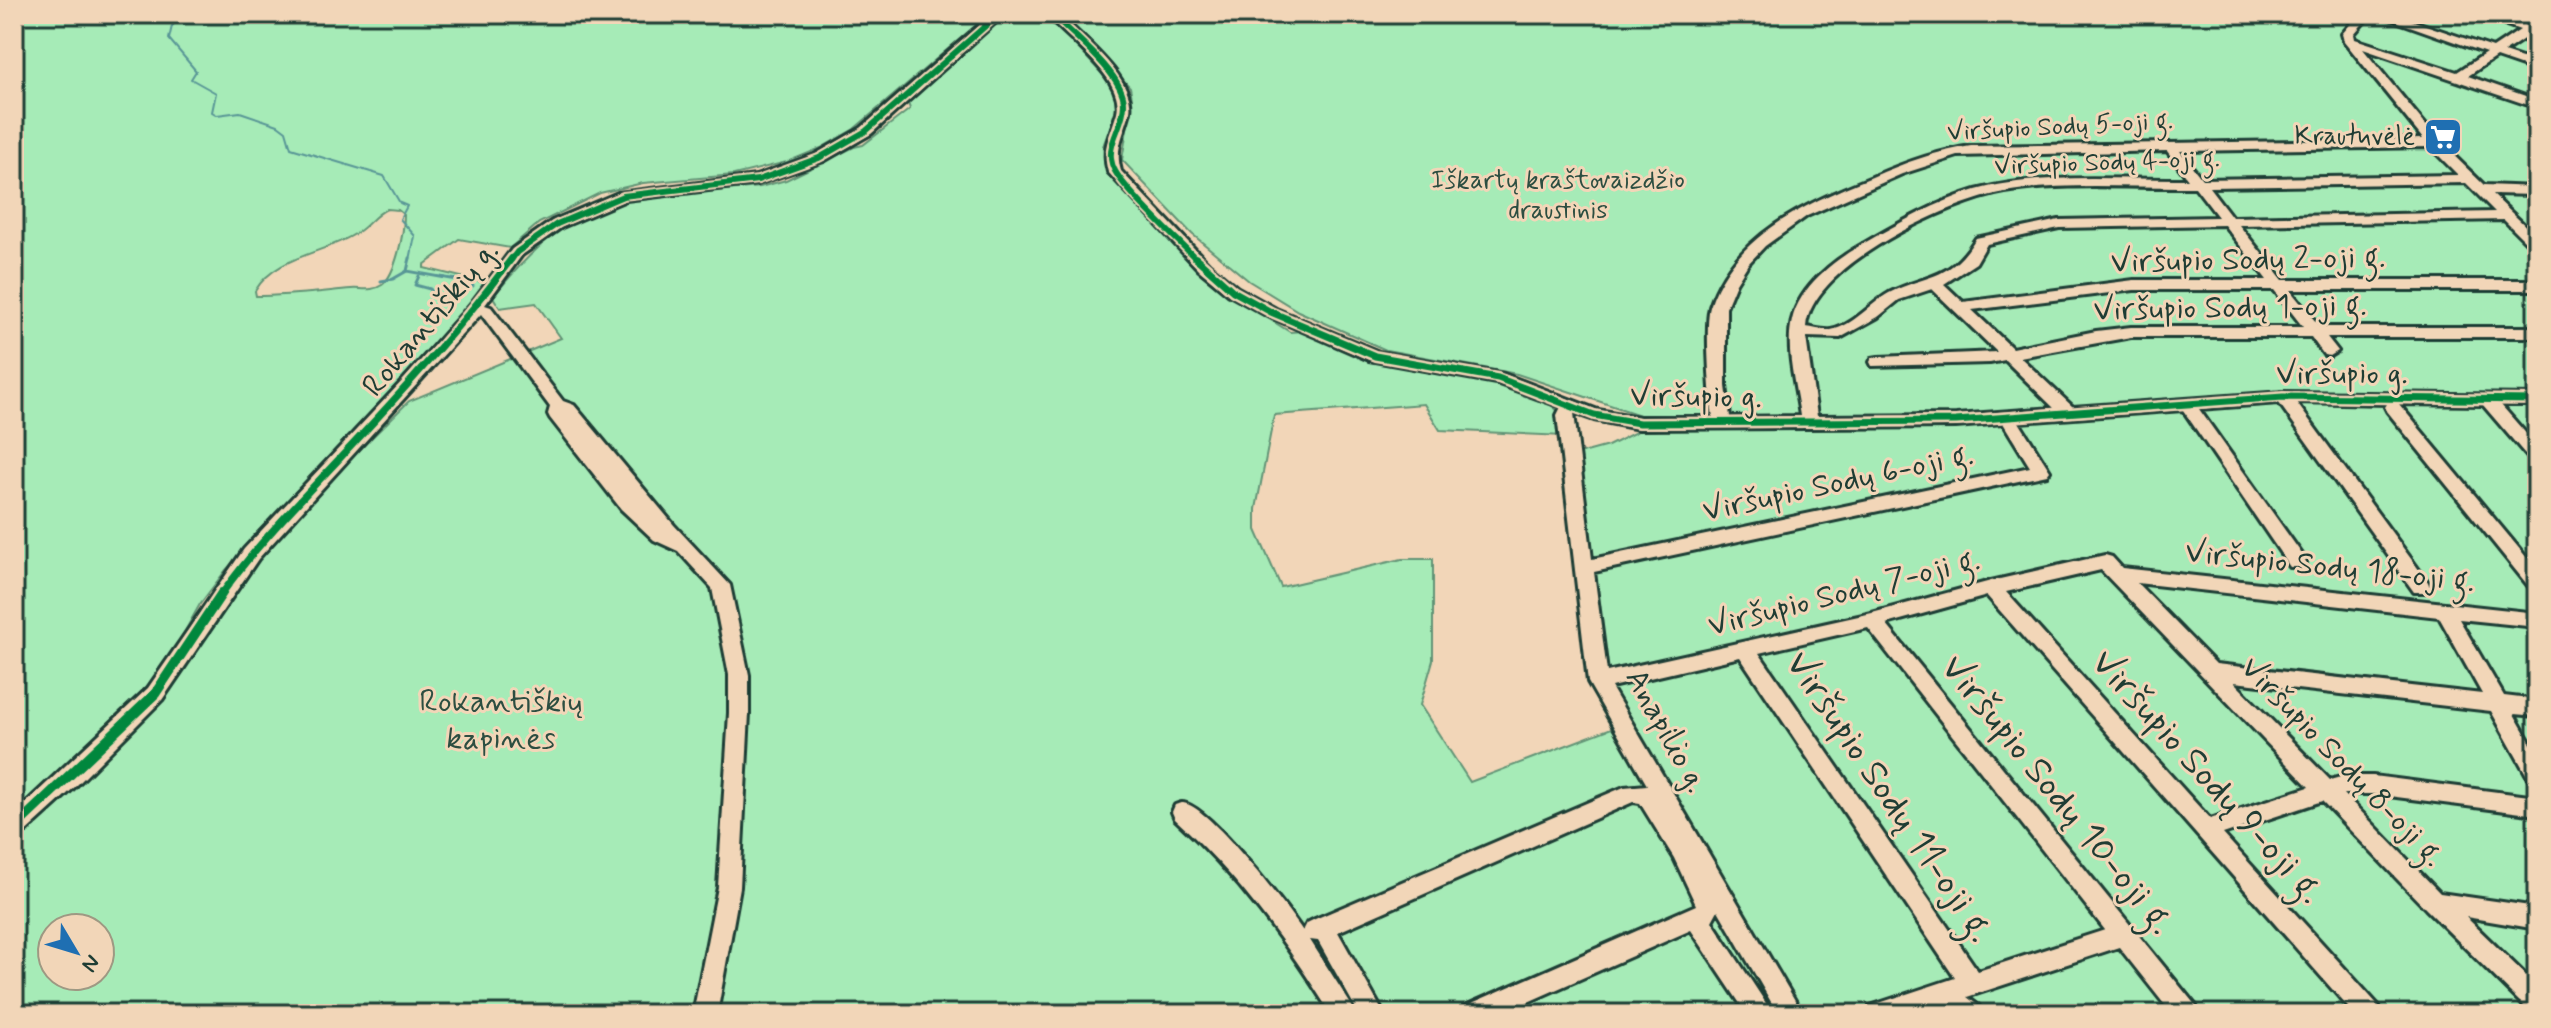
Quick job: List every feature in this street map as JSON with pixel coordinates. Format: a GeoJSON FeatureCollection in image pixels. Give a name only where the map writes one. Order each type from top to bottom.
{"type":"FeatureCollection","features":[{"type":"Feature","properties":{"kind":"street","name":"Rokantiškių g."},"geometry":{"type":"LineString","coordinates":[[14,828],[155,694],[251,554],[354,448],[475,308],[517,252],[540,234],[582,211],[642,192],[758,180],[798,168],[843,146],[897,106],[999,14]]}},
{"type":"Feature","properties":{"kind":"street","name":"Viršupio g."},"geometry":{"type":"LineString","coordinates":[[1052,14],[1110,75],[1123,95],[1123,108],[1110,154],[1115,172],[1204,267],[1233,291],[1302,327],[1375,356],[1498,378],[1594,415],[1629,422],[1956,421],[2283,397],[2537,400]]}},
{"type":"Feature","properties":{"kind":"street"},"geometry":{"type":"LineString","coordinates":[[2365,14],[2348,34],[2350,41],[2433,143],[2537,245]]}},
{"type":"Feature","properties":{"kind":"street"},"geometry":{"type":"LineString","coordinates":[[2382,14],[2537,67]]}},
{"type":"Feature","properties":{"kind":"street"},"geometry":{"type":"LineString","coordinates":[[2482,14],[2534,28]]}},
{"type":"Feature","properties":{"kind":"street"},"geometry":{"type":"LineString","coordinates":[[2459,77],[2534,28]]}},
{"type":"Feature","properties":{"kind":"street"},"geometry":{"type":"LineString","coordinates":[[2350,41],[2537,104]]}},
{"type":"Feature","properties":{"kind":"street","name":"Viršupio Sodų 5-oji g."},"geometry":{"type":"LineString","coordinates":[[1723,422],[1717,372],[1717,309],[1738,268],[1750,251],[1783,225],[1855,188],[1953,152],[2169,145],[2433,143]]}},
{"type":"Feature","properties":{"kind":"street"},"geometry":{"type":"LineString","coordinates":[[2169,145],[2330,351]]}},
{"type":"Feature","properties":{"kind":"street","name":"Viršupio Sodų 4-oji g."},"geometry":{"type":"LineString","coordinates":[[1809,423],[1799,331],[1803,310],[1839,263],[1948,203],[2016,186],[2476,184],[2536,192]]}},
{"type":"Feature","properties":{"kind":"street"},"geometry":{"type":"LineString","coordinates":[[1799,331],[1834,335],[1873,314],[1894,297],[1935,283],[1971,260],[1981,241],[2041,226],[2508,216]]}},
{"type":"Feature","properties":{"kind":"street"},"geometry":{"type":"LineString","coordinates":[[1935,283],[2067,411]]}},
{"type":"Feature","properties":{"kind":"street","name":"Viršupio Sodų 2-oji g."},"geometry":{"type":"LineString","coordinates":[[1960,307],[2134,285],[2537,285]]}},
{"type":"Feature","properties":{"kind":"street"},"geometry":{"type":"LineString","coordinates":[[475,308],[486,310],[557,405],[568,409],[687,551],[721,585],[739,675],[731,862],[705,1014]]}},
{"type":"Feature","properties":{"kind":"street","name":"Viršupio Sodų 1-oji g."},"geometry":{"type":"LineString","coordinates":[[1878,362],[1990,358],[2096,336],[2131,332],[2537,332]]}},
{"type":"Feature","properties":{"kind":"street"},"geometry":{"type":"LineString","coordinates":[[2283,397],[2421,587]]}},
{"type":"Feature","properties":{"kind":"street"},"geometry":{"type":"LineString","coordinates":[[2486,398],[2537,457]]}},
{"type":"Feature","properties":{"kind":"street"},"geometry":{"type":"LineString","coordinates":[[2187,403],[2297,562]]}},
{"type":"Feature","properties":{"kind":"street","name":"Anapilio g."},"geometry":{"type":"LineString","coordinates":[[1570,405],[1565,415],[1598,682],[1791,1014]]}},
{"type":"Feature","properties":{"kind":"street"},"geometry":{"type":"LineString","coordinates":[[2393,407],[2537,583]]}},
{"type":"Feature","properties":{"kind":"street","name":"Viršupio Sodų 6-oji g."},"geometry":{"type":"LineString","coordinates":[[1586,567],[2041,471],[2008,417]]}},
{"type":"Feature","properties":{"kind":"street","name":"Viršupio Sodų 7-oji g."},"geometry":{"type":"LineString","coordinates":[[1598,682],[1872,620],[1991,588],[2110,568]]}},
{"type":"Feature","properties":{"kind":"street","name":"Viršupio Sodų 18-oji g."},"geometry":{"type":"LineString","coordinates":[[2110,568],[2537,620]]}},
{"type":"Feature","properties":{"kind":"street","name":"Viršupio Sodų 8-oji g."},"geometry":{"type":"LineString","coordinates":[[2110,568],[2434,902],[2537,1002]]}},
{"type":"Feature","properties":{"kind":"street","name":"Viršupio Sodų 9-oji g."},"geometry":{"type":"LineString","coordinates":[[1991,588],[2370,1014]]}},
{"type":"Feature","properties":{"kind":"street"},"geometry":{"type":"LineString","coordinates":[[2444,609],[2537,773]]}},
{"type":"Feature","properties":{"kind":"street","name":"Viršupio Sodų 10-oji g."},"geometry":{"type":"LineString","coordinates":[[1872,620],[2187,1014]]}},
{"type":"Feature","properties":{"kind":"street","name":"Viršupio Sodų 11-oji g."},"geometry":{"type":"LineString","coordinates":[[1746,650],[1973,984]]}},
{"type":"Feature","properties":{"kind":"street"},"geometry":{"type":"LineString","coordinates":[[2208,671],[2537,708]]}},
{"type":"Feature","properties":{"kind":"street"},"geometry":{"type":"LineString","coordinates":[[2205,830],[2344,785],[2373,785],[2537,806]]}},
{"type":"Feature","properties":{"kind":"street"},"geometry":{"type":"LineString","coordinates":[[1298,939],[1632,793],[1646,794],[1682,851],[1708,904],[1706,912],[1474,1014]]}},
{"type":"Feature","properties":{"kind":"street"},"geometry":{"type":"LineString","coordinates":[[1183,812],[1228,852],[1298,939],[1345,1014]]}},
{"type":"Feature","properties":{"kind":"street"},"geometry":{"type":"LineString","coordinates":[[2434,902],[2537,918]]}},
{"type":"Feature","properties":{"kind":"street"},"geometry":{"type":"LineString","coordinates":[[1696,917],[1761,1014]]}},
{"type":"Feature","properties":{"kind":"street"},"geometry":{"type":"LineString","coordinates":[[1323,927],[1372,1014]]}},
{"type":"Feature","properties":{"kind":"street"},"geometry":{"type":"LineString","coordinates":[[1879,1014],[2123,935]]}},
{"type":"Feature","properties":{"kind":"street"},"geometry":{"type":"LineString","coordinates":[[1713,945],[1744,936]]}},
{"type":"Feature","properties":{"kind":"street"},"geometry":{"type":"LineString","coordinates":[[1944,993],[1970,1014]]}},
{"type":"Feature","properties":{"kind":"green space"},"geometry":{"type":"Polygon","coordinates":[[[14,14],[989,14],[854,129],[821,148],[787,162],[734,175],[643,183],[600,193],[539,223],[510,248],[459,239],[424,265],[424,268],[486,283],[388,396],[226,570],[200,604],[166,665],[132,703],[14,814],[14,14]],[[387,209],[345,239],[288,262],[264,279],[255,291],[256,296],[370,289],[382,285],[395,263],[401,242],[404,215],[398,210],[387,209]]]}},
{"type":"Feature","properties":{"kind":"green space"},"geometry":{"type":"Polygon","coordinates":[[[1005,14],[1047,14],[1112,85],[1119,104],[1103,146],[1107,173],[1221,289],[1290,332],[1303,331],[1370,359],[1500,381],[1543,398],[1558,411],[1564,436],[1440,430],[1424,404],[1274,415],[1256,509],[1256,530],[1281,587],[1402,559],[1433,559],[1433,660],[1420,705],[1470,782],[1617,726],[1591,678],[1575,455],[1608,446],[1640,430],[1640,415],[1517,374],[1386,350],[1298,311],[1249,281],[1192,234],[1122,160],[1132,98],[1130,87],[1059,14],[2537,14],[2537,1014],[14,1014],[14,837],[55,802],[272,536],[409,401],[561,338],[536,303],[500,308],[493,297],[523,262],[554,234],[589,213],[633,198],[760,187],[786,180],[863,145],[910,109],[908,103],[1005,14]]]}},
{"type":"Feature","properties":{"kind":"waterway"},"geometry":{"type":"LineString","coordinates":[[183,14],[172,26],[169,39],[196,71],[191,79],[216,93],[212,112],[217,115],[240,112],[278,125],[286,131],[291,148],[384,176],[400,203],[407,206],[400,219],[415,236],[410,260]]}},
{"type":"Feature","properties":{"kind":"waterway"},"geometry":{"type":"LineString","coordinates":[[407,271],[410,258]]}},
{"type":"Feature","properties":{"kind":"waterway"},"geometry":{"type":"LineString","coordinates":[[381,281],[393,279],[407,271]]}},
{"type":"Feature","properties":{"kind":"waterway"},"geometry":{"type":"LineString","coordinates":[[407,271],[473,286]]}},
{"type":"Feature","properties":{"kind":"waterway"},"geometry":{"type":"LineString","coordinates":[[419,276],[415,285],[430,289],[435,295],[449,295],[456,300]]}},
{"type":"Feature","properties":{"kind":"cycle path"},"geometry":{"type":"LineString","coordinates":[[14,828],[155,694],[251,554],[411,382],[475,308],[517,252],[557,224],[623,196],[758,180],[819,158],[866,131],[999,14]]}},
{"type":"Feature","properties":{"kind":"cycle path"},"geometry":{"type":"LineString","coordinates":[[1052,14],[1102,65],[1123,94],[1123,112],[1111,150],[1115,172],[1204,267],[1233,291],[1271,312],[1375,356],[1498,378],[1594,415],[1639,423],[1956,421],[2283,397],[2537,400]]}},
{"type":"Feature","properties":{"kind":"place","name":"Krautuvėlė"},"geometry":{"type":"Point","coordinates":[2443,137]}},
{"type":"Feature","properties":{"kind":"park label","name":"Iškartų kraštovaizdžio draustinis"},"geometry":{"type":"Point","coordinates":[1558,196]}},
{"type":"Feature","properties":{"kind":"park label","name":"Rokantiškių kapinės"},"geometry":{"type":"Point","coordinates":[501,720]}}]}
